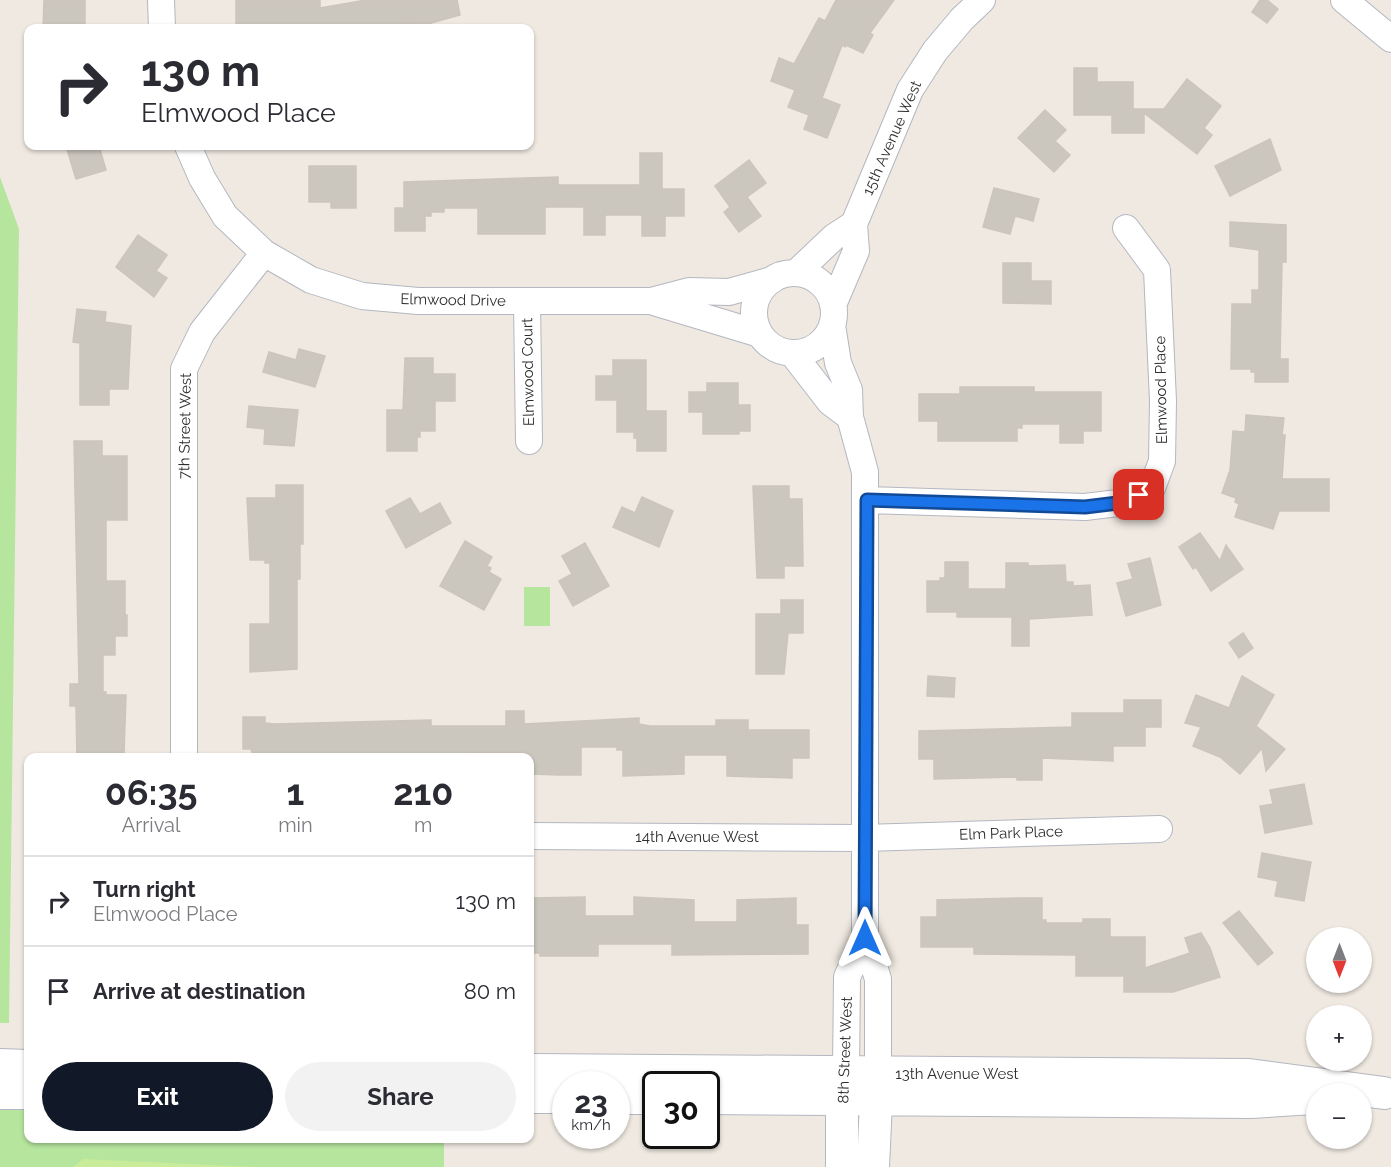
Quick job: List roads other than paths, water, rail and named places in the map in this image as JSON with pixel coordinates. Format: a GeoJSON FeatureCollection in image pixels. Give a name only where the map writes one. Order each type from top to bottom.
{"type":"FeatureCollection","features":[{"type":"Feature","properties":{"kind":"street"},"geometry":{"type":"LineString","coordinates":[[161,0],[162,24]]}},
{"type":"Feature","properties":{"kind":"street","name":"15th Avenue West"},"geometry":{"type":"LineString","coordinates":[[833,315],[856,251],[854,224],[910,90],[935,51],[962,19],[982,0]]}},
{"type":"Feature","properties":{"kind":"street"},"geometry":{"type":"LineString","coordinates":[[1344,0],[1391,39]]}},
{"type":"Feature","properties":{"kind":"street"},"geometry":{"type":"LineString","coordinates":[[190,150],[202,178],[225,216],[264,253]]}},
{"type":"Feature","properties":{"kind":"street"},"geometry":{"type":"LineString","coordinates":[[796,273],[834,237],[854,224]]}},
{"type":"Feature","properties":{"kind":"street","name":"Elmwood Place"},"geometry":{"type":"LineString","coordinates":[[867,500],[1085,507],[1126,502],[1152,488],[1162,461],[1163,401],[1157,270],[1126,228]]}},
{"type":"Feature","properties":{"kind":"street","name":"Elmwood Drive"},"geometry":{"type":"LineString","coordinates":[[264,253],[311,280],[362,296],[418,301],[651,301],[688,291],[729,292],[772,280]]}},
{"type":"Feature","properties":{"kind":"street","name":"7th Street West"},"geometry":{"type":"LineString","coordinates":[[184,753],[184,369],[202,332],[264,253]]}},
{"type":"Feature","properties":{"kind":"street"},"geometry":{"type":"LineString","coordinates":[[792,353],[817,346],[826,337],[833,315],[820,283],[809,276],[796,273],[783,274],[772,280],[757,299],[754,310],[760,334],[768,344],[792,353],[830,402],[850,417]]}},
{"type":"Feature","properties":{"kind":"street","name":"Elmwood Drive"},"geometry":{"type":"LineString","coordinates":[[651,301],[760,334]]}},
{"type":"Feature","properties":{"kind":"street","name":"Elmwood Court"},"geometry":{"type":"LineString","coordinates":[[527,302],[529,441]]}},
{"type":"Feature","properties":{"kind":"street","name":"8th Street West"},"geometry":{"type":"LineString","coordinates":[[833,315],[838,363],[849,390],[850,417],[865,472],[867,500],[865,938],[878,979],[877,1087],[873,1167]]}},
{"type":"Feature","properties":{"kind":"street","name":"Elm Park Place"},"geometry":{"type":"LineString","coordinates":[[864,838],[1159,829]]}},
{"type":"Feature","properties":{"kind":"street","name":"14th Avenue West"},"geometry":{"type":"LineString","coordinates":[[534,836],[864,838]]}},
{"type":"Feature","properties":{"kind":"street","name":"8th Street West"},"geometry":{"type":"LineString","coordinates":[[842,1167],[847,976],[865,938]]}},
{"type":"Feature","properties":{"kind":"street"},"geometry":{"type":"LineString","coordinates":[[0,1065],[24,1066]]}},
{"type":"Feature","properties":{"kind":"street","name":"13th Avenue West"},"geometry":{"type":"LineString","coordinates":[[534,1070],[844,1086],[1251,1102],[1306,1099]]}},
{"type":"Feature","properties":{"kind":"street","name":"13th Avenue West"},"geometry":{"type":"LineString","coordinates":[[877,1087],[1249,1075],[1379,1093]]}},
{"type":"Feature","properties":{"kind":"street","name":"13th Avenue West"},"geometry":{"type":"LineString","coordinates":[[720,1097],[844,1086]]}},
{"type":"Feature","properties":{"kind":"street"},"geometry":{"type":"LineString","coordinates":[[0,1093],[24,1093]]}},
{"type":"Feature","properties":{"kind":"street"},"geometry":{"type":"LineString","coordinates":[[534,1097],[552,1097]]}}]}
